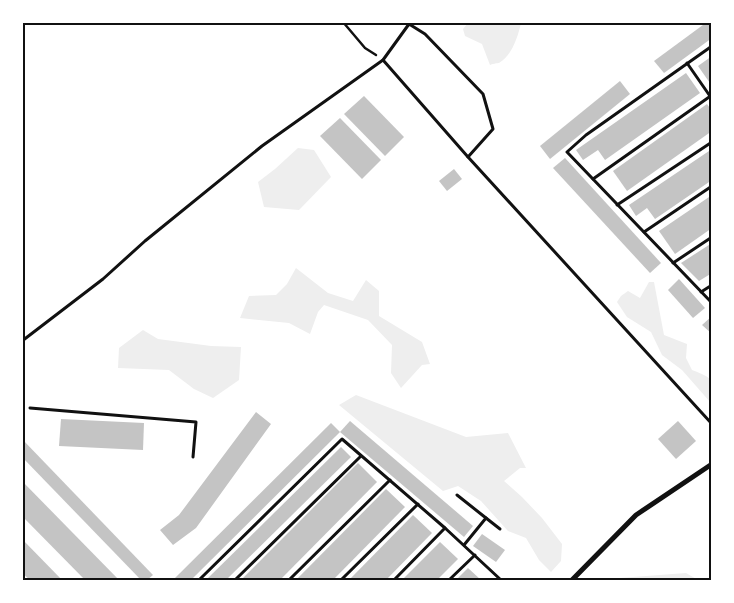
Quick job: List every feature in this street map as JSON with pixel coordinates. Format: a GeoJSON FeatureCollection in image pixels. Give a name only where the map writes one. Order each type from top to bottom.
{"type":"FeatureCollection","features":[{"type":"Feature","properties":{"kind":"street"},"geometry":{"type":"LineString","coordinates":[[572,580],[636,515],[712,464]]}},
{"type":"Feature","properties":{"kind":"lane"},"geometry":{"type":"LineString","coordinates":[[22,341],[103,279],[145,241],[262,146],[383,60],[408,24],[425,34],[483,94],[493,129],[468,157]]}},
{"type":"Feature","properties":{"kind":"lane"},"geometry":{"type":"LineString","coordinates":[[712,46],[586,135],[567,152],[712,303]]}},
{"type":"Feature","properties":{"kind":"lane"},"geometry":{"type":"LineString","coordinates":[[383,60],[468,157],[712,424]]}},
{"type":"Feature","properties":{"kind":"lane"},"geometry":{"type":"LineString","coordinates":[[593,179],[711,97],[688,62]]}},
{"type":"Feature","properties":{"kind":"lane"},"geometry":{"type":"LineString","coordinates":[[617,205],[712,142]]}},
{"type":"Feature","properties":{"kind":"lane"},"geometry":{"type":"LineString","coordinates":[[644,232],[712,186]]}},
{"type":"Feature","properties":{"kind":"lane"},"geometry":{"type":"LineString","coordinates":[[673,263],[712,237]]}},
{"type":"Feature","properties":{"kind":"lane"},"geometry":{"type":"LineString","coordinates":[[701,292],[712,285]]}},
{"type":"Feature","properties":{"kind":"lane"},"geometry":{"type":"LineString","coordinates":[[30,408],[196,422],[192,457]]}},
{"type":"Feature","properties":{"kind":"lane"},"geometry":{"type":"LineString","coordinates":[[199,580],[342,439],[445,528],[500,580]]}},
{"type":"Feature","properties":{"kind":"lane"},"geometry":{"type":"LineString","coordinates":[[235,580],[361,456]]}},
{"type":"Feature","properties":{"kind":"lane"},"geometry":{"type":"LineString","coordinates":[[289,580],[390,480]]}},
{"type":"Feature","properties":{"kind":"lane"},"geometry":{"type":"LineString","coordinates":[[457,495],[500,529]]}},
{"type":"Feature","properties":{"kind":"lane"},"geometry":{"type":"LineString","coordinates":[[342,580],[418,504]]}},
{"type":"Feature","properties":{"kind":"lane"},"geometry":{"type":"LineString","coordinates":[[464,545],[486,518]]}},
{"type":"Feature","properties":{"kind":"lane"},"geometry":{"type":"LineString","coordinates":[[394,580],[445,528]]}},
{"type":"Feature","properties":{"kind":"lane"},"geometry":{"type":"LineString","coordinates":[[449,580],[474,555]]}},
{"type":"Feature","properties":{"kind":"path"},"geometry":{"type":"LineString","coordinates":[[343,22],[365,48],[383,60]]}},
{"type":"Feature","properties":{"kind":"shaded area"},"geometry":{"type":"Polygon","coordinates":[[[468,23],[521,23],[516,40],[508,56],[499,63],[490,65],[482,44],[465,36],[463,29],[468,23]]]}},
{"type":"Feature","properties":{"kind":"shaded area"},"geometry":{"type":"Polygon","coordinates":[[[298,148],[314,150],[331,177],[299,210],[264,207],[258,182],[298,148]]]}},
{"type":"Feature","properties":{"kind":"shaded area"},"geometry":{"type":"Polygon","coordinates":[[[296,268],[328,293],[353,301],[366,280],[379,291],[379,316],[422,342],[430,364],[422,365],[401,388],[391,373],[392,345],[368,320],[324,305],[318,312],[310,334],[289,323],[240,318],[249,296],[276,295],[287,284],[296,268]]]}},
{"type":"Feature","properties":{"kind":"shaded area"},"geometry":{"type":"Polygon","coordinates":[[[649,282],[654,282],[664,335],[687,344],[686,358],[692,370],[705,375],[710,380],[712,389],[711,403],[682,370],[662,355],[651,332],[627,317],[617,302],[628,291],[640,298],[649,282]]]}},
{"type":"Feature","properties":{"kind":"shaded area"},"geometry":{"type":"Polygon","coordinates":[[[143,330],[158,339],[211,346],[241,347],[239,380],[213,398],[194,389],[169,370],[118,368],[119,348],[143,330]]]}},
{"type":"Feature","properties":{"kind":"shaded area"},"geometry":{"type":"Polygon","coordinates":[[[356,395],[466,437],[508,433],[526,468],[520,468],[504,481],[542,518],[562,544],[561,561],[551,572],[539,560],[526,538],[508,531],[481,501],[458,486],[443,491],[339,405],[356,395]]]}},
{"type":"Feature","properties":{"kind":"shaded area"},"geometry":{"type":"Polygon","coordinates":[[[686,573],[698,580],[593,580],[686,573]]]}},
{"type":"Feature","properties":{"kind":"building"},"geometry":{"type":"Polygon","coordinates":[[[707,22],[712,22],[712,38],[664,73],[654,61],[707,22]]]}},
{"type":"Feature","properties":{"kind":"building"},"geometry":{"type":"Polygon","coordinates":[[[712,56],[712,86],[698,66],[712,56]]]}},
{"type":"Feature","properties":{"kind":"building"},"geometry":{"type":"Polygon","coordinates":[[[686,73],[700,93],[605,160],[598,150],[583,160],[576,150],[686,73]]]}},
{"type":"Feature","properties":{"kind":"building"},"geometry":{"type":"Polygon","coordinates":[[[620,81],[630,94],[550,159],[540,146],[620,81]]]}},
{"type":"Feature","properties":{"kind":"building"},"geometry":{"type":"Polygon","coordinates":[[[364,96],[404,137],[385,156],[344,114],[364,96]]]}},
{"type":"Feature","properties":{"kind":"building"},"geometry":{"type":"Polygon","coordinates":[[[707,104],[712,111],[712,131],[627,191],[613,171],[707,104]]]}},
{"type":"Feature","properties":{"kind":"building"},"geometry":{"type":"Polygon","coordinates":[[[340,118],[381,160],[362,179],[320,136],[340,118]]]}},
{"type":"Feature","properties":{"kind":"building"},"geometry":{"type":"Polygon","coordinates":[[[712,149],[712,180],[655,219],[647,208],[636,216],[629,205],[712,149]]]}},
{"type":"Feature","properties":{"kind":"building"},"geometry":{"type":"Polygon","coordinates":[[[565,158],[661,263],[650,273],[553,168],[565,158]]]}},
{"type":"Feature","properties":{"kind":"building"},"geometry":{"type":"Polygon","coordinates":[[[454,169],[462,179],[447,191],[439,181],[454,169]]]}},
{"type":"Feature","properties":{"kind":"building"},"geometry":{"type":"Polygon","coordinates":[[[712,195],[712,228],[675,254],[659,231],[712,195]]]}},
{"type":"Feature","properties":{"kind":"building"},"geometry":{"type":"Polygon","coordinates":[[[712,243],[712,273],[699,281],[681,263],[712,243]]]}},
{"type":"Feature","properties":{"kind":"building"},"geometry":{"type":"Polygon","coordinates":[[[679,279],[705,308],[693,318],[668,290],[679,279]]]}},
{"type":"Feature","properties":{"kind":"building"},"geometry":{"type":"Polygon","coordinates":[[[712,316],[712,334],[702,325],[712,316]]]}},
{"type":"Feature","properties":{"kind":"building"},"geometry":{"type":"Polygon","coordinates":[[[256,412],[271,424],[196,528],[173,545],[160,530],[179,515],[256,412]]]}},
{"type":"Feature","properties":{"kind":"building"},"geometry":{"type":"Polygon","coordinates":[[[61,419],[144,423],[143,450],[59,446],[61,419]]]}},
{"type":"Feature","properties":{"kind":"building"},"geometry":{"type":"Polygon","coordinates":[[[350,421],[473,526],[464,537],[340,432],[350,421]]]}},
{"type":"Feature","properties":{"kind":"building"},"geometry":{"type":"Polygon","coordinates":[[[678,421],[696,441],[676,459],[658,439],[678,421]]]}},
{"type":"Feature","properties":{"kind":"building"},"geometry":{"type":"Polygon","coordinates":[[[331,423],[340,432],[191,580],[173,580],[331,423]]]}},
{"type":"Feature","properties":{"kind":"building"},"geometry":{"type":"Polygon","coordinates":[[[22,439],[153,575],[147,580],[141,580],[22,457],[22,439]]]}},
{"type":"Feature","properties":{"kind":"building"},"geometry":{"type":"Polygon","coordinates":[[[341,447],[351,457],[226,580],[206,580],[341,447]]]}},
{"type":"Feature","properties":{"kind":"building"},"geometry":{"type":"Polygon","coordinates":[[[358,463],[377,482],[280,580],[241,580],[358,463]]]}},
{"type":"Feature","properties":{"kind":"building"},"geometry":{"type":"Polygon","coordinates":[[[22,481],[119,580],[85,580],[22,516],[22,481]]]}},
{"type":"Feature","properties":{"kind":"building"},"geometry":{"type":"Polygon","coordinates":[[[386,489],[405,507],[333,580],[296,580],[386,489]]]}},
{"type":"Feature","properties":{"kind":"building"},"geometry":{"type":"Polygon","coordinates":[[[413,515],[432,533],[386,580],[349,580],[413,515]]]}},
{"type":"Feature","properties":{"kind":"building"},"geometry":{"type":"Polygon","coordinates":[[[482,534],[505,550],[496,562],[473,546],[482,534]]]}},
{"type":"Feature","properties":{"kind":"building"},"geometry":{"type":"Polygon","coordinates":[[[22,539],[62,580],[30,580],[22,573],[22,539]]]}},
{"type":"Feature","properties":{"kind":"building"},"geometry":{"type":"Polygon","coordinates":[[[440,542],[458,559],[437,580],[402,580],[440,542]]]}},
{"type":"Feature","properties":{"kind":"building"},"geometry":{"type":"Polygon","coordinates":[[[468,568],[481,580],[456,580],[468,568]]]}}]}
